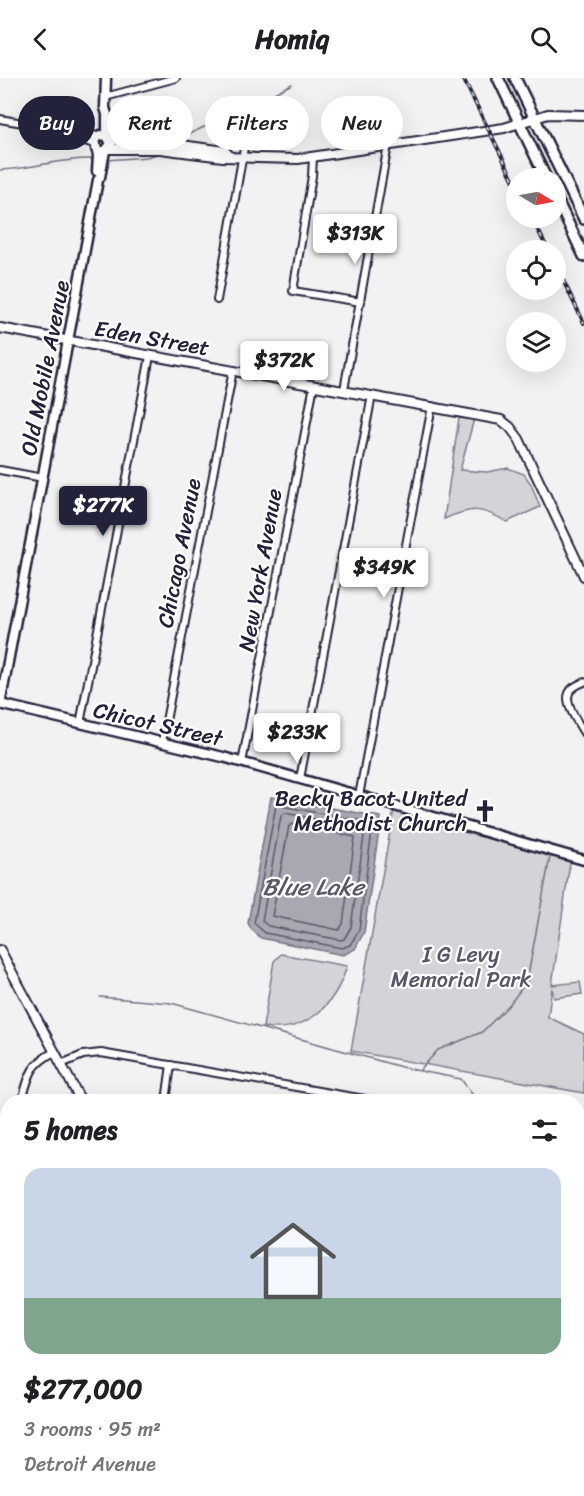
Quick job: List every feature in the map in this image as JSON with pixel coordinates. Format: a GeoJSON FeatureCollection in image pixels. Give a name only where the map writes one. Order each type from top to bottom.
{"type":"FeatureCollection","features":[{"type":"Feature","properties":{"kind":"main road","name":"Old Mobile Avenue"},"geometry":{"type":"LineString","coordinates":[[0,704],[98,180],[96,177],[102,142],[102,111],[105,108],[106,78]]}},
{"type":"Feature","properties":{"kind":"main road"},"geometry":{"type":"LineString","coordinates":[[498,78],[541,168]]}},
{"type":"Feature","properties":{"kind":"main road"},"geometry":{"type":"LineString","coordinates":[[515,78],[584,219]]}},
{"type":"Feature","properties":{"kind":"main road"},"geometry":{"type":"LineString","coordinates":[[566,219],[584,256]]}},
{"type":"Feature","properties":{"kind":"main road","name":"Chicot Street"},"geometry":{"type":"LineString","coordinates":[[0,704],[242,763],[584,860]]}},
{"type":"Feature","properties":{"kind":"street"},"geometry":{"type":"LineString","coordinates":[[105,97],[176,78]]}},
{"type":"Feature","properties":{"kind":"street"},"geometry":{"type":"LineString","coordinates":[[403,143],[493,130],[548,114],[584,115]]}},
{"type":"Feature","properties":{"kind":"street"},"geometry":{"type":"LineString","coordinates":[[0,118],[67,132],[72,130],[102,142],[224,157],[284,159],[357,150]]}},
{"type":"Feature","properties":{"kind":"street"},"geometry":{"type":"LineString","coordinates":[[217,300],[244,150]]}},
{"type":"Feature","properties":{"kind":"street"},"geometry":{"type":"LineString","coordinates":[[344,390],[387,150]]}},
{"type":"Feature","properties":{"kind":"street"},"geometry":{"type":"LineString","coordinates":[[313,157],[312,176],[293,291],[361,302]]}},
{"type":"Feature","properties":{"kind":"street","name":"Eden Street"},"geometry":{"type":"LineString","coordinates":[[0,328],[491,417],[509,425],[519,439],[584,576]]}},
{"type":"Feature","properties":{"kind":"street"},"geometry":{"type":"LineString","coordinates":[[80,724],[150,356]]}},
{"type":"Feature","properties":{"kind":"street","name":"Chicago Avenue"},"geometry":{"type":"LineString","coordinates":[[162,742],[233,370]]}},
{"type":"Feature","properties":{"kind":"street","name":"New York Avenue"},"geometry":{"type":"LineString","coordinates":[[242,763],[314,385]]}},
{"type":"Feature","properties":{"kind":"street"},"geometry":{"type":"LineString","coordinates":[[300,779],[372,395]]}},
{"type":"Feature","properties":{"kind":"street"},"geometry":{"type":"LineString","coordinates":[[359,796],[432,406]]}},
{"type":"Feature","properties":{"kind":"street"},"geometry":{"type":"LineString","coordinates":[[0,470],[42,478]]}},
{"type":"Feature","properties":{"kind":"street"},"geometry":{"type":"LineString","coordinates":[[584,682],[571,690],[568,696],[570,706],[584,733]]}},
{"type":"Feature","properties":{"kind":"street"},"geometry":{"type":"LineString","coordinates":[[0,950],[77,1094]]}},
{"type":"Feature","properties":{"kind":"street"},"geometry":{"type":"LineString","coordinates":[[24,1094],[32,1069],[41,1059],[54,1052]]}},
{"type":"Feature","properties":{"kind":"street"},"geometry":{"type":"LineString","coordinates":[[61,1064],[83,1055],[101,1053],[336,1094]]}},
{"type":"Feature","properties":{"kind":"street"},"geometry":{"type":"LineString","coordinates":[[167,1094],[171,1065]]}},
{"type":"Feature","properties":{"kind":"green space"},"geometry":{"type":"Polygon","coordinates":[[[459,418],[474,419],[460,470],[487,472],[508,468],[524,474],[531,484],[540,507],[507,522],[476,510],[462,512],[444,519],[459,418]]]}},
{"type":"Feature","properties":{"kind":"green space","name":"I G Levy Memorial Park"},"geometry":{"type":"Polygon","coordinates":[[[394,809],[570,862],[552,985],[580,982],[582,994],[554,998],[552,988],[548,1017],[584,1034],[584,1093],[351,1051],[394,809]]]}},
{"type":"Feature","properties":{"kind":"green space"},"geometry":{"type":"Polygon","coordinates":[[[281,954],[347,966],[335,993],[317,1014],[293,1026],[263,1027],[274,961],[281,954]]]}},
{"type":"Feature","properties":{"kind":"water","name":"Blue Lake"},"geometry":{"type":"Polygon","coordinates":[[[271,797],[381,817],[364,932],[355,949],[343,955],[261,938],[251,929],[248,923],[271,797]]]}},
{"type":"Feature","properties":{"kind":"waterway"},"geometry":{"type":"LineString","coordinates":[[193,132],[292,84]]}},
{"type":"Feature","properties":{"kind":"waterway"},"geometry":{"type":"LineString","coordinates":[[107,160],[147,157],[161,153]]}},
{"type":"Feature","properties":{"kind":"waterway"},"geometry":{"type":"LineString","coordinates":[[0,170],[92,159]]}},
{"type":"Feature","properties":{"kind":"waterway"},"geometry":{"type":"LineString","coordinates":[[420,1070],[438,1050],[482,1032],[509,1005],[527,981],[550,857]]}},
{"type":"Feature","properties":{"kind":"waterway"},"geometry":{"type":"LineString","coordinates":[[100,997],[171,1003],[405,1068],[461,1079],[472,1094]]}},
{"type":"Feature","properties":{"kind":"railway"},"geometry":{"type":"LineString","coordinates":[[463,78],[508,168]]}},
{"type":"Feature","properties":{"kind":"railway"},"geometry":{"type":"LineString","coordinates":[[537,228],[543,240]]}},
{"type":"Feature","properties":{"kind":"railway"},"geometry":{"type":"LineString","coordinates":[[566,286],[584,323]]}},
{"type":"Feature","properties":{"kind":"place","name":"Becky Bacot United Methodist Church"},"geometry":{"type":"Point","coordinates":[485,811]}}]}
